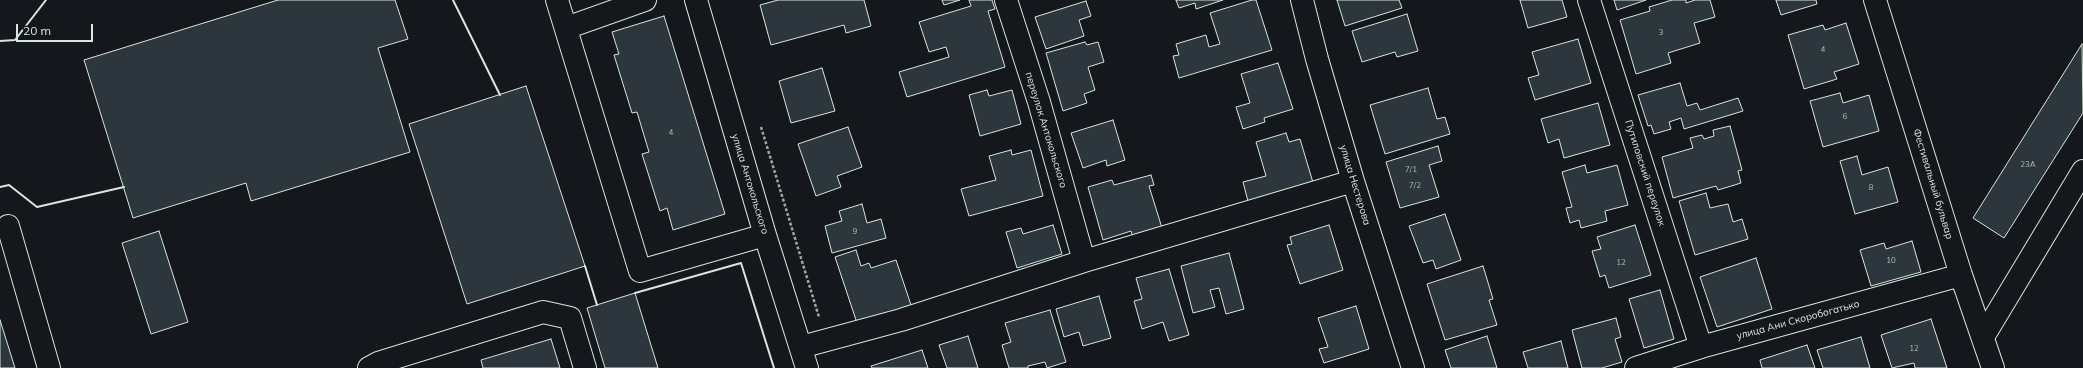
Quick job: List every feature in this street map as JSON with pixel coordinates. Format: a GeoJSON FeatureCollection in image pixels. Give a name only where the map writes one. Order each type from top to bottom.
{"type":"FeatureCollection","features":[{"type":"Feature","properties":{"kind":"street"},"geometry":{"type":"LineString","coordinates":[[557,0],[640,271],[765,235]]}},
{"type":"Feature","properties":{"kind":"street"},"geometry":{"type":"LineString","coordinates":[[566,28],[645,0]]}},
{"type":"Feature","properties":{"kind":"street","name":"улица Антокольского"},"geometry":{"type":"LineString","coordinates":[[696,0],[765,235],[807,368]]}},
{"type":"Feature","properties":{"kind":"street","name":"переулок Антокольского"},"geometry":{"type":"LineString","coordinates":[[1006,0],[1039,102],[1084,261]]}},
{"type":"Feature","properties":{"kind":"street","name":"улица Нестерова"},"geometry":{"type":"LineString","coordinates":[[1302,0],[1317,60],[1353,181],[1413,368]]}},
{"type":"Feature","properties":{"kind":"street","name":"Путиловский переулок"},"geometry":{"type":"LineString","coordinates":[[1589,0],[1701,347]]}},
{"type":"Feature","properties":{"kind":"street","name":"Фестивальный бульвар"},"geometry":{"type":"LineString","coordinates":[[1875,0],[1961,274],[1993,368]]}},
{"type":"Feature","properties":{"kind":"street"},"geometry":{"type":"LineString","coordinates":[[1983,337],[2083,171]]}},
{"type":"Feature","properties":{"kind":"street"},"geometry":{"type":"LineString","coordinates":[[801,347],[901,320],[1084,261],[1353,181]]}},
{"type":"Feature","properties":{"kind":"street"},"geometry":{"type":"LineString","coordinates":[[8,226],[49,368]]}},
{"type":"Feature","properties":{"kind":"street","name":"улица Ани Скоробогатько"},"geometry":{"type":"LineString","coordinates":[[1636,368],[1701,347],[1961,274]]}},
{"type":"Feature","properties":{"kind":"street"},"geometry":{"type":"LineString","coordinates":[[369,368],[385,361],[543,312],[570,318],[585,368]]}},
{"type":"Feature","properties":{"kind":"path"},"geometry":{"type":"LineString","coordinates":[[759,121],[826,340]]}},
{"type":"Feature","properties":{"kind":"building"},"geometry":{"type":"Polygon","coordinates":[[[278,0],[395,0],[408,39],[378,48],[410,152],[251,201],[246,183],[133,218],[84,60],[278,0]]]}},
{"type":"Feature","properties":{"kind":"building"},"geometry":{"type":"Polygon","coordinates":[[[778,0],[864,0],[871,26],[846,33],[844,25],[771,45],[760,5],[778,0]]]}},
{"type":"Feature","properties":{"kind":"building"},"geometry":{"type":"Polygon","coordinates":[[[942,0],[960,0],[944,5],[942,0]]]}},
{"type":"Feature","properties":{"kind":"building"},"geometry":{"type":"Polygon","coordinates":[[[969,0],[992,0],[995,9],[988,11],[1005,67],[907,97],[899,72],[949,57],[946,47],[929,52],[919,22],[971,6],[969,0]]]}},
{"type":"Feature","properties":{"kind":"building"},"geometry":{"type":"Polygon","coordinates":[[[1176,0],[1223,0],[1196,9],[1195,3],[1179,8],[1176,0]]]}},
{"type":"Feature","properties":{"kind":"building"},"geometry":{"type":"Polygon","coordinates":[[[1256,0],[1272,50],[1179,78],[1173,56],[1179,55],[1176,44],[1206,35],[1209,47],[1220,44],[1210,13],[1256,0]]]}},
{"type":"Feature","properties":{"kind":"building"},"geometry":{"type":"Polygon","coordinates":[[[1337,0],[1399,0],[1402,8],[1345,26],[1337,0]]]}},
{"type":"Feature","properties":{"kind":"building"},"geometry":{"type":"Polygon","coordinates":[[[1520,0],[1562,0],[1567,17],[1528,28],[1520,0]]]}},
{"type":"Feature","properties":{"kind":"building"},"geometry":{"type":"Polygon","coordinates":[[[1614,0],[1646,0],[1617,10],[1614,0]]]}},
{"type":"Feature","properties":{"kind":"building"},"geometry":{"type":"Polygon","coordinates":[[[1672,0],[1686,0],[1686,3],[1695,0],[1710,0],[1715,17],[1694,23],[1700,43],[1668,53],[1671,63],[1636,74],[1620,20],[1650,11],[1649,7],[1672,0]]]}},
{"type":"Feature","properties":{"kind":"building"},"geometry":{"type":"Polygon","coordinates":[[[1776,0],[1816,0],[1817,4],[1781,15],[1776,0]]]}},
{"type":"Feature","properties":{"kind":"building"},"geometry":{"type":"Polygon","coordinates":[[[1086,1],[1091,16],[1079,20],[1084,36],[1046,49],[1035,17],[1086,1]]]}},
{"type":"Feature","properties":{"kind":"building"},"geometry":{"type":"Polygon","coordinates":[[[1407,14],[1418,51],[1397,57],[1395,52],[1362,62],[1352,31],[1407,14]]]}},
{"type":"Feature","properties":{"kind":"building"},"geometry":{"type":"Polygon","coordinates":[[[664,16],[725,214],[673,230],[667,208],[660,211],[642,154],[649,152],[637,112],[632,113],[614,55],[619,54],[612,32],[664,16]]]}},
{"type":"Feature","properties":{"kind":"building"},"geometry":{"type":"Polygon","coordinates":[[[1846,23],[1859,64],[1834,72],[1837,79],[1804,89],[1788,35],[1823,25],[1825,30],[1846,23]]]}},
{"type":"Feature","properties":{"kind":"building"},"geometry":{"type":"Polygon","coordinates":[[[1578,39],[1591,83],[1535,100],[1528,78],[1539,75],[1532,52],[1578,39]]]}},
{"type":"Feature","properties":{"kind":"building"},"geometry":{"type":"Polygon","coordinates":[[[1085,42],[1087,45],[1098,42],[1104,62],[1088,67],[1095,90],[1084,94],[1087,103],[1063,111],[1046,53],[1085,42]]]}},
{"type":"Feature","properties":{"kind":"building"},"geometry":{"type":"Polygon","coordinates":[[[2082,44],[2083,113],[2004,238],[1973,218],[2082,44]]]}},
{"type":"Feature","properties":{"kind":"building"},"geometry":{"type":"Polygon","coordinates":[[[1278,63],[1293,109],[1264,118],[1265,122],[1243,129],[1236,107],[1250,103],[1241,74],[1278,63]]]}},
{"type":"Feature","properties":{"kind":"building"},"geometry":{"type":"Polygon","coordinates":[[[822,68],[835,111],[791,123],[779,81],[822,68]]]}},
{"type":"Feature","properties":{"kind":"building"},"geometry":{"type":"Polygon","coordinates":[[[1680,83],[1687,106],[1697,103],[1700,110],[1738,98],[1743,111],[1684,129],[1681,118],[1669,122],[1671,129],[1654,134],[1651,125],[1648,126],[1638,95],[1680,83]]]}},
{"type":"Feature","properties":{"kind":"building"},"geometry":{"type":"Polygon","coordinates":[[[526,86],[585,266],[467,304],[409,124],[526,86]]]}},
{"type":"Feature","properties":{"kind":"building"},"geometry":{"type":"Polygon","coordinates":[[[1428,88],[1437,119],[1445,117],[1450,134],[1385,154],[1370,105],[1428,88]]]}},
{"type":"Feature","properties":{"kind":"building"},"geometry":{"type":"Polygon","coordinates":[[[987,90],[989,96],[1012,90],[1021,124],[980,136],[969,95],[987,90]]]}},
{"type":"Feature","properties":{"kind":"building"},"geometry":{"type":"Polygon","coordinates":[[[1840,93],[1843,103],[1869,95],[1879,131],[1823,147],[1810,101],[1840,93]]]}},
{"type":"Feature","properties":{"kind":"building"},"geometry":{"type":"Polygon","coordinates":[[[1598,103],[1610,145],[1564,158],[1559,139],[1548,143],[1541,119],[1598,103]]]}},
{"type":"Feature","properties":{"kind":"building"},"geometry":{"type":"Polygon","coordinates":[[[1113,120],[1125,160],[1107,166],[1106,160],[1083,168],[1071,133],[1113,120]]]}},
{"type":"Feature","properties":{"kind":"building"},"geometry":{"type":"Polygon","coordinates":[[[1730,126],[1742,170],[1738,171],[1741,183],[1718,190],[1716,186],[1673,198],[1662,157],[1693,148],[1690,138],[1702,135],[1704,139],[1714,136],[1713,130],[1730,126]]]}},
{"type":"Feature","properties":{"kind":"building"},"geometry":{"type":"Polygon","coordinates":[[[848,127],[862,167],[837,176],[841,187],[816,196],[798,144],[848,127]]]}},
{"type":"Feature","properties":{"kind":"building"},"geometry":{"type":"Polygon","coordinates":[[[1286,133],[1289,142],[1300,139],[1314,186],[1249,205],[1243,182],[1266,176],[1256,142],[1286,133]]]}},
{"type":"Feature","properties":{"kind":"building"},"geometry":{"type":"Polygon","coordinates":[[[1438,146],[1442,161],[1429,165],[1439,197],[1400,208],[1386,162],[1438,146]]]}},
{"type":"Feature","properties":{"kind":"building"},"geometry":{"type":"Polygon","coordinates":[[[1011,150],[1012,155],[1031,150],[1043,196],[969,216],[961,189],[996,180],[989,156],[1011,150]]]}},
{"type":"Feature","properties":{"kind":"building"},"geometry":{"type":"Polygon","coordinates":[[[1857,156],[1862,175],[1888,167],[1898,202],[1855,214],[1840,161],[1857,156]]]}},
{"type":"Feature","properties":{"kind":"building"},"geometry":{"type":"Polygon","coordinates":[[[1585,165],[1587,173],[1617,165],[1628,205],[1605,211],[1607,221],[1581,228],[1579,220],[1570,223],[1566,208],[1572,207],[1562,172],[1585,165]]]}},
{"type":"Feature","properties":{"kind":"building"},"geometry":{"type":"Polygon","coordinates":[[[1151,175],[1154,185],[1149,186],[1162,228],[1133,237],[1131,231],[1103,240],[1088,187],[1112,180],[1114,185],[1151,175]]]}},
{"type":"Feature","properties":{"kind":"building"},"geometry":{"type":"Polygon","coordinates":[[[1706,193],[1710,208],[1728,204],[1733,222],[1742,219],[1748,239],[1695,255],[1679,201],[1706,193]]]}},
{"type":"Feature","properties":{"kind":"building"},"geometry":{"type":"Polygon","coordinates":[[[862,204],[867,223],[881,219],[886,238],[832,253],[825,226],[842,221],[839,211],[862,204]]]}},
{"type":"Feature","properties":{"kind":"building"},"geometry":{"type":"Polygon","coordinates":[[[1445,214],[1461,260],[1436,269],[1433,260],[1423,263],[1409,226],[1445,214]]]}},
{"type":"Feature","properties":{"kind":"building"},"geometry":{"type":"Polygon","coordinates":[[[1053,225],[1062,254],[1017,268],[1006,232],[1021,228],[1023,234],[1053,225]]]}},
{"type":"Feature","properties":{"kind":"building"},"geometry":{"type":"Polygon","coordinates":[[[1329,225],[1343,270],[1300,284],[1287,245],[1292,244],[1290,237],[1329,225]]]}},
{"type":"Feature","properties":{"kind":"building"},"geometry":{"type":"Polygon","coordinates":[[[1635,225],[1651,275],[1609,288],[1605,275],[1600,277],[1592,251],[1601,249],[1597,237],[1635,225]]]}},
{"type":"Feature","properties":{"kind":"building"},"geometry":{"type":"Polygon","coordinates":[[[159,231],[188,322],[151,334],[122,243],[159,231]]]}},
{"type":"Feature","properties":{"kind":"building"},"geometry":{"type":"Polygon","coordinates":[[[1912,241],[1921,272],[1871,286],[1860,250],[1884,243],[1886,249],[1912,241]]]}},
{"type":"Feature","properties":{"kind":"building"},"geometry":{"type":"Polygon","coordinates":[[[856,250],[861,266],[869,263],[871,268],[896,260],[911,305],[857,323],[835,257],[856,250]]]}},
{"type":"Feature","properties":{"kind":"building"},"geometry":{"type":"Polygon","coordinates":[[[1229,253],[1244,309],[1226,314],[1219,288],[1210,290],[1215,307],[1193,313],[1181,266],[1229,253]]]}},
{"type":"Feature","properties":{"kind":"building"},"geometry":{"type":"Polygon","coordinates":[[[1756,258],[1772,309],[1717,327],[1700,277],[1756,258]]]}},
{"type":"Feature","properties":{"kind":"building"},"geometry":{"type":"Polygon","coordinates":[[[1483,266],[1493,299],[1489,300],[1497,325],[1445,340],[1427,284],[1483,266]]]}},
{"type":"Feature","properties":{"kind":"building"},"geometry":{"type":"Polygon","coordinates":[[[1169,269],[1189,335],[1169,341],[1163,322],[1142,329],[1134,301],[1142,299],[1136,278],[1169,269]]]}},
{"type":"Feature","properties":{"kind":"building"},"geometry":{"type":"Polygon","coordinates":[[[1660,290],[1674,339],[1644,348],[1629,299],[1660,290]]]}},
{"type":"Feature","properties":{"kind":"building"},"geometry":{"type":"Polygon","coordinates":[[[635,293],[658,368],[605,368],[587,308],[635,293]]]}},
{"type":"Feature","properties":{"kind":"building"},"geometry":{"type":"Polygon","coordinates":[[[1099,296],[1111,338],[1083,346],[1079,332],[1064,337],[1056,309],[1099,296]]]}},
{"type":"Feature","properties":{"kind":"building"},"geometry":{"type":"Polygon","coordinates":[[[1356,306],[1369,349],[1324,363],[1319,349],[1328,347],[1318,318],[1356,306]]]}},
{"type":"Feature","properties":{"kind":"building"},"geometry":{"type":"Polygon","coordinates":[[[1050,310],[1066,362],[1047,368],[1045,362],[1028,366],[1028,368],[1009,368],[1002,345],[1011,342],[1005,323],[1050,310]]]}},
{"type":"Feature","properties":{"kind":"building"},"geometry":{"type":"Polygon","coordinates":[[[1616,318],[1621,337],[1615,339],[1622,362],[1602,368],[1582,368],[1572,330],[1616,318]]]}},
{"type":"Feature","properties":{"kind":"building"},"geometry":{"type":"Polygon","coordinates":[[[1931,319],[1947,368],[1915,368],[1914,363],[1892,368],[1881,335],[1931,319]]]}},
{"type":"Feature","properties":{"kind":"building"},"geometry":{"type":"Polygon","coordinates":[[[0,320],[15,368],[0,368],[0,320]]]}},
{"type":"Feature","properties":{"kind":"building"},"geometry":{"type":"Polygon","coordinates":[[[968,336],[978,368],[947,368],[939,345],[968,336]]]}},
{"type":"Feature","properties":{"kind":"building"},"geometry":{"type":"Polygon","coordinates":[[[1487,336],[1497,368],[1451,368],[1445,350],[1487,336]]]}},
{"type":"Feature","properties":{"kind":"building"},"geometry":{"type":"Polygon","coordinates":[[[1861,337],[1870,368],[1823,368],[1817,350],[1861,337]]]}},
{"type":"Feature","properties":{"kind":"building"},"geometry":{"type":"Polygon","coordinates":[[[551,339],[560,368],[483,368],[481,360],[551,339]]]}},
{"type":"Feature","properties":{"kind":"building"},"geometry":{"type":"Polygon","coordinates":[[[1561,341],[1568,368],[1528,368],[1523,352],[1561,341]]]}},
{"type":"Feature","properties":{"kind":"building"},"geometry":{"type":"Polygon","coordinates":[[[1807,345],[1815,368],[1762,368],[1760,360],[1807,345]]]}},
{"type":"Feature","properties":{"kind":"building"},"geometry":{"type":"Polygon","coordinates":[[[922,350],[928,368],[872,368],[871,366],[922,350]]]}},
{"type":"Feature","properties":{"kind":"wall"},"geometry":{"type":"LineString","coordinates":[[0,41],[15,40],[46,0]]}},
{"type":"Feature","properties":{"kind":"wall"},"geometry":{"type":"LineString","coordinates":[[453,0],[500,95]]}},
{"type":"Feature","properties":{"kind":"wall"},"geometry":{"type":"LineString","coordinates":[[0,187],[9,185],[37,207],[124,187]]}},
{"type":"Feature","properties":{"kind":"wall"},"geometry":{"type":"LineString","coordinates":[[635,293],[741,263],[774,368]]}},
{"type":"Feature","properties":{"kind":"wall"},"geometry":{"type":"LineString","coordinates":[[585,266],[597,305]]}}]}
